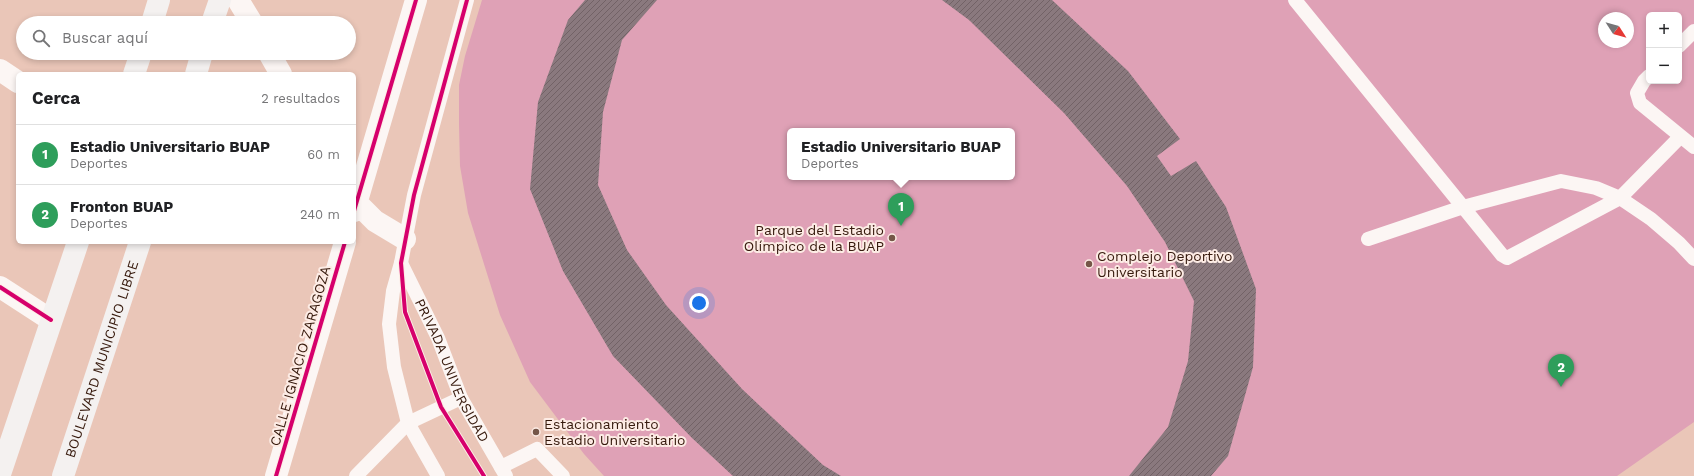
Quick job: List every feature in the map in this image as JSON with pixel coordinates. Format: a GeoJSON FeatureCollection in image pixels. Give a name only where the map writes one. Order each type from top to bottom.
{"type":"FeatureCollection","features":[{"type":"Feature","properties":{"kind":"main road"},"geometry":{"type":"LineString","coordinates":[[154,16],[159,0]]}},
{"type":"Feature","properties":{"kind":"main road"},"geometry":{"type":"LineString","coordinates":[[214,16],[220,0]]}},
{"type":"Feature","properties":{"kind":"main road"},"geometry":{"type":"LineString","coordinates":[[135,72],[139,60]]}},
{"type":"Feature","properties":{"kind":"main road"},"geometry":{"type":"LineString","coordinates":[[197,72],[200,60]]}},
{"type":"Feature","properties":{"kind":"main road"},"geometry":{"type":"LineString","coordinates":[[0,474],[77,244]]}},
{"type":"Feature","properties":{"kind":"main road","name":"BOULEVARD MUNICIPIO LIBRE"},"geometry":{"type":"LineString","coordinates":[[63,476],[139,244]]}},
{"type":"Feature","properties":{"kind":"street"},"geometry":{"type":"LineString","coordinates":[[238,0],[248,16]]}},
{"type":"Feature","properties":{"kind":"street"},"geometry":{"type":"LineString","coordinates":[[356,202],[416,0]]}},
{"type":"Feature","properties":{"kind":"street"},"geometry":{"type":"LineString","coordinates":[[273,60],[280,72]]}},
{"type":"Feature","properties":{"kind":"street"},"geometry":{"type":"LineString","coordinates":[[0,70],[16,81]]}},
{"type":"Feature","properties":{"kind":"street"},"geometry":{"type":"LineString","coordinates":[[356,206],[375,221],[405,239]]}},
{"type":"Feature","properties":{"kind":"street","name":"CALLE IGNACIO ZARAGOZA"},"geometry":{"type":"LineString","coordinates":[[276,476],[344,244]]}},
{"type":"Feature","properties":{"kind":"street"},"geometry":{"type":"LineString","coordinates":[[0,287],[51,320]]}},
{"type":"Feature","properties":{"kind":"lane"},"geometry":{"type":"LineString","coordinates":[[438,476],[408,423],[394,367],[389,324],[393,291],[401,262],[414,195],[468,0]]}},
{"type":"Feature","properties":{"kind":"lane"},"geometry":{"type":"LineString","coordinates":[[1295,0],[1502,256],[1507,258],[1620,198],[1680,137]]}},
{"type":"Feature","properties":{"kind":"lane"},"geometry":{"type":"LineString","coordinates":[[1682,43],[1694,31]]}},
{"type":"Feature","properties":{"kind":"lane"},"geometry":{"type":"LineString","coordinates":[[1646,79],[1637,93],[1640,103],[1694,147]]}},
{"type":"Feature","properties":{"kind":"lane"},"geometry":{"type":"LineString","coordinates":[[1368,239],[1463,207],[1561,181],[1596,188],[1620,198],[1651,219],[1679,242],[1694,259]]}},
{"type":"Feature","properties":{"kind":"lane","name":"PRIVADA UNIVERSIDAD"},"geometry":{"type":"LineString","coordinates":[[401,262],[438,338],[462,398],[503,472]]}},
{"type":"Feature","properties":{"kind":"lane"},"geometry":{"type":"LineString","coordinates":[[356,476],[408,423],[462,398]]}},
{"type":"Feature","properties":{"kind":"lane"},"geometry":{"type":"LineString","coordinates":[[503,472],[538,449],[563,476]]}},
{"type":"Feature","properties":{"kind":"shaded area","name":"Complejo Deportivo Universitario"},"geometry":{"type":"Polygon","coordinates":[[[482,0],[1694,0],[1694,422],[1617,476],[604,476],[584,454],[530,382],[500,315],[468,213],[460,166],[459,85],[465,56],[482,0]]]}},
{"type":"Feature","properties":{"kind":"building"},"geometry":{"type":"Polygon","coordinates":[[[585,0],[657,0],[622,40],[603,112],[598,185],[627,250],[666,305],[742,389],[823,465],[841,476],[733,476],[692,438],[613,356],[563,271],[530,189],[538,102],[568,20],[585,0]]]}},
{"type":"Feature","properties":{"kind":"building"},"geometry":{"type":"Polygon","coordinates":[[[942,0],[1052,0],[1128,71],[1180,139],[1157,156],[1171,176],[1196,161],[1226,207],[1256,289],[1253,367],[1228,456],[1211,476],[1129,476],[1168,427],[1188,361],[1194,301],[1165,242],[1127,186],[1064,113],[969,20],[942,0]]]}},
{"type":"Feature","properties":{"kind":"cycle path"},"geometry":{"type":"LineString","coordinates":[[356,204],[416,0]]}},
{"type":"Feature","properties":{"kind":"cycle path"},"geometry":{"type":"LineString","coordinates":[[467,0],[414,195],[401,263],[405,312],[441,407],[484,476]]}},
{"type":"Feature","properties":{"kind":"cycle path"},"geometry":{"type":"LineString","coordinates":[[276,476],[344,244]]}},
{"type":"Feature","properties":{"kind":"cycle path"},"geometry":{"type":"LineString","coordinates":[[0,287],[51,320]]}},
{"type":"Feature","properties":{"kind":"place","name":"Estadio Universitario BUAP"},"geometry":{"type":"Point","coordinates":[901,226]}},
{"type":"Feature","properties":{"kind":"place","name":"Parque del Estadio Olímpico de la BUAP"},"geometry":{"type":"Point","coordinates":[892,238]}},
{"type":"Feature","properties":{"kind":"place","name":"Complejo Deportivo Universitario"},"geometry":{"type":"Point","coordinates":[1089,264]}},
{"type":"Feature","properties":{"kind":"place","name":"Fronton BUAP"},"geometry":{"type":"Point","coordinates":[1561,387]}},
{"type":"Feature","properties":{"kind":"place","name":"Estacionamiento Estadio Universitario"},"geometry":{"type":"Point","coordinates":[536,432]}}]}
